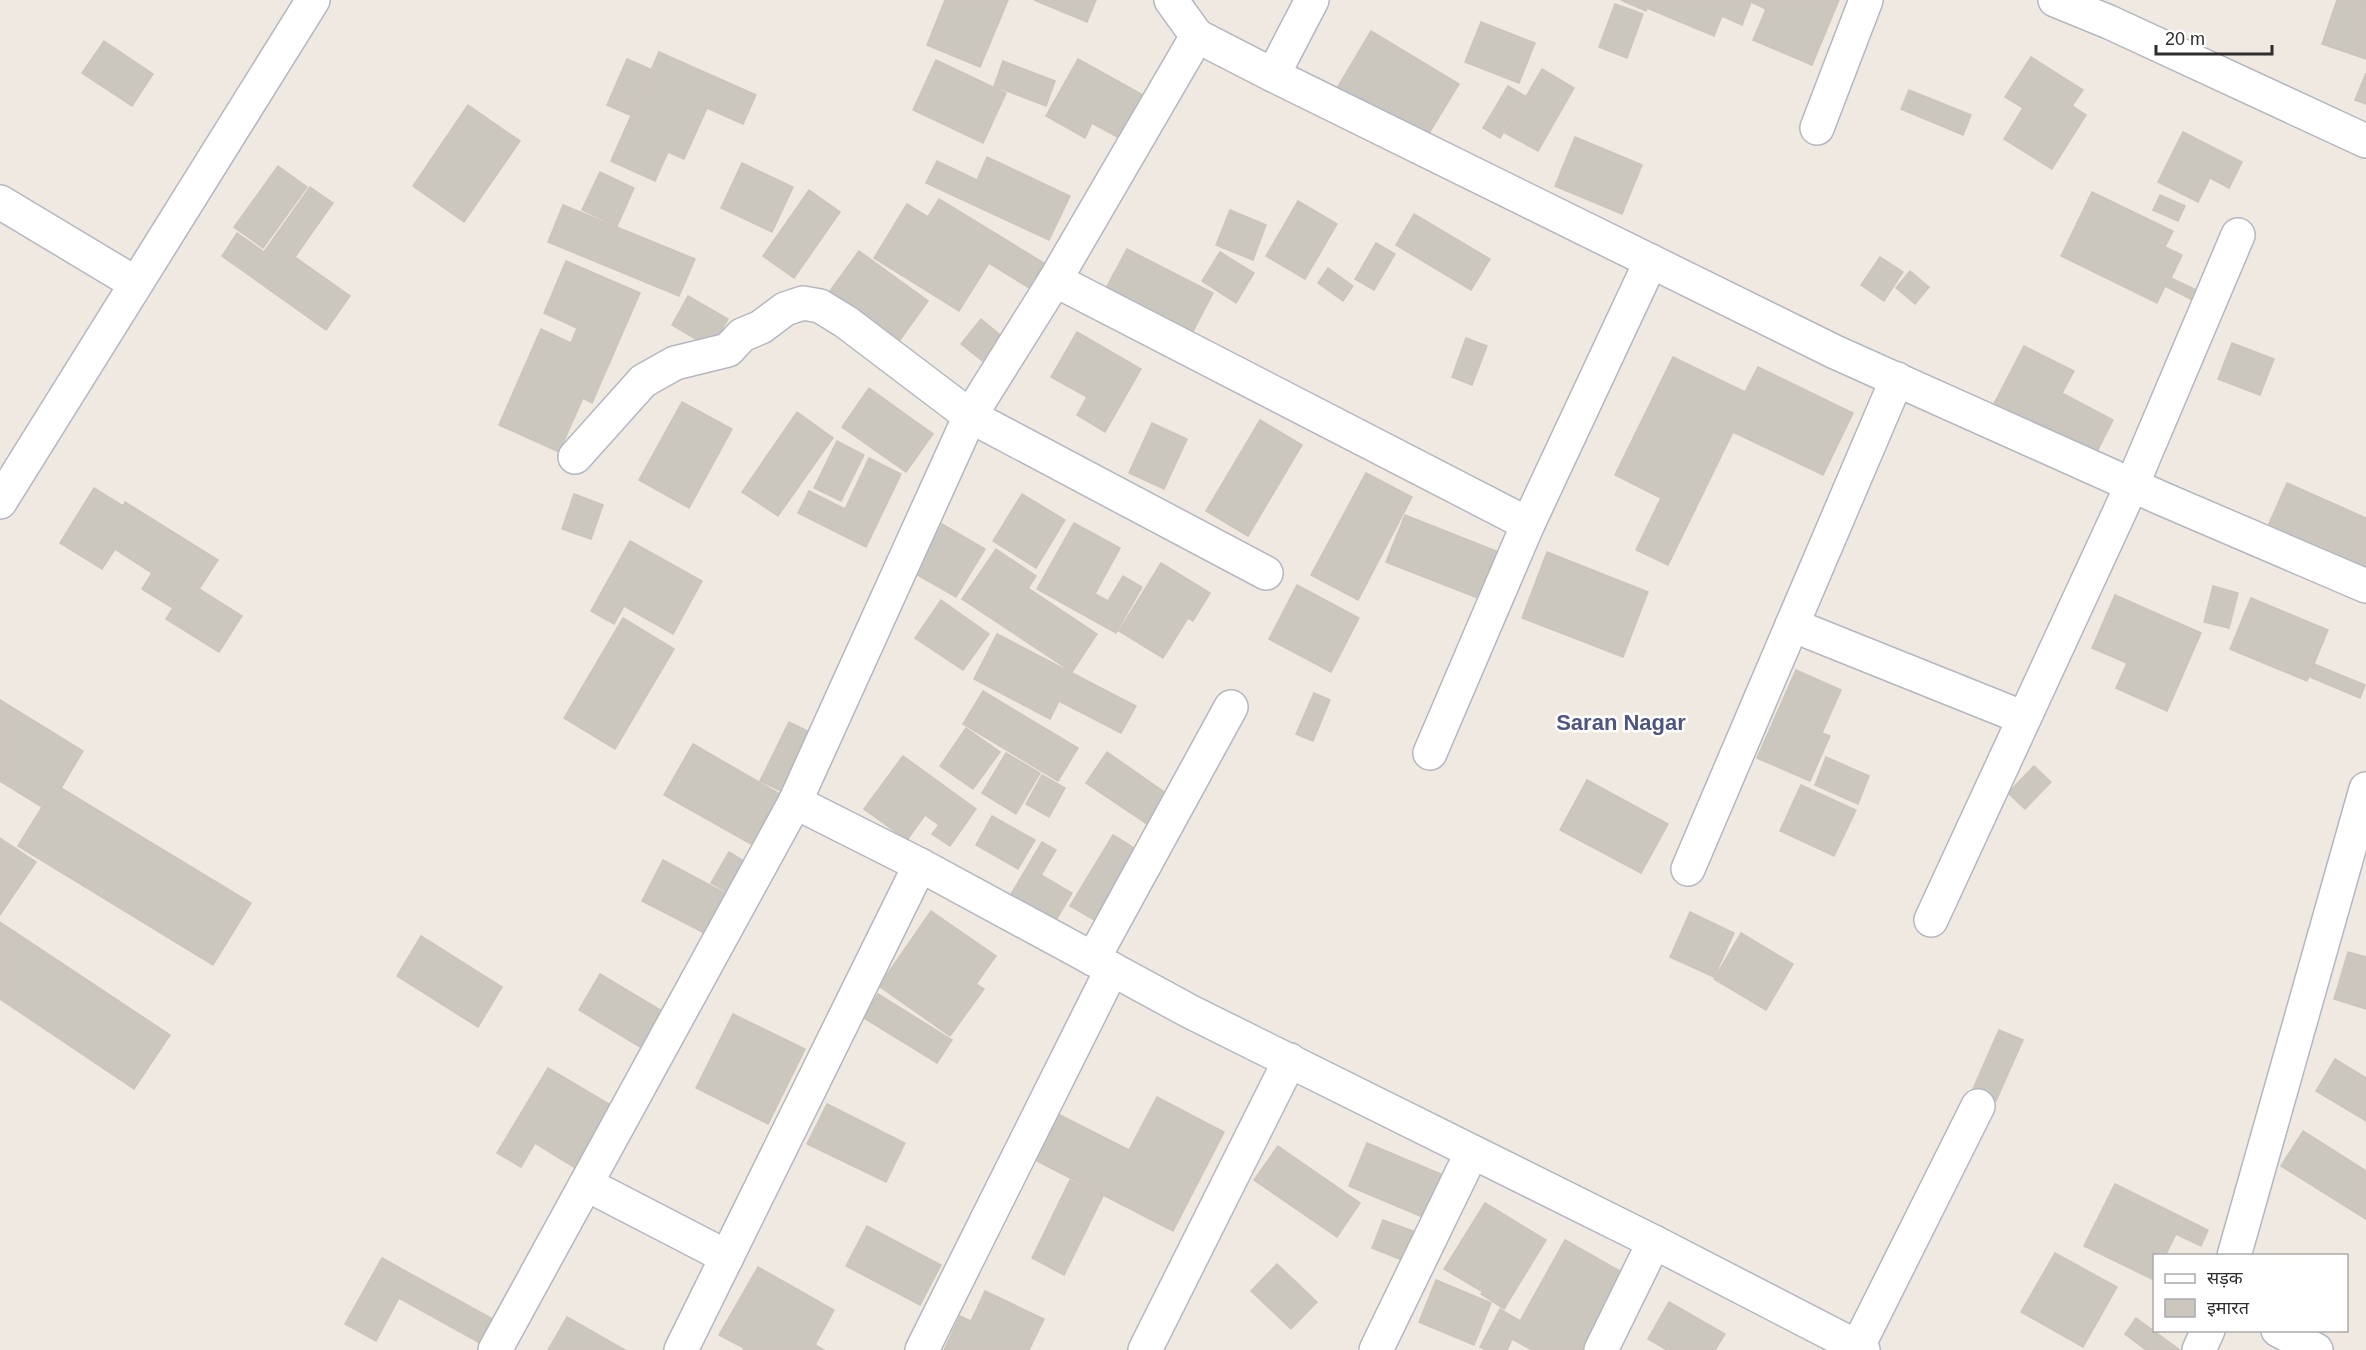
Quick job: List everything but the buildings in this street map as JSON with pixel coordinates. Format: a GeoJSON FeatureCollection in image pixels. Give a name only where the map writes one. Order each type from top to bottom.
{"type":"FeatureCollection","features":[{"type":"Feature","properties":{"kind":"street"},"geometry":{"type":"LineString","coordinates":[[0,502],[314,0]]}},
{"type":"Feature","properties":{"kind":"street"},"geometry":{"type":"LineString","coordinates":[[1172,0],[1197,36],[1835,352],[2132,485],[2366,586]]}},
{"type":"Feature","properties":{"kind":"street"},"geometry":{"type":"LineString","coordinates":[[1273,75],[1312,0]]}},
{"type":"Feature","properties":{"kind":"street"},"geometry":{"type":"LineString","coordinates":[[1817,128],[1866,0]]}},
{"type":"Feature","properties":{"kind":"street"},"geometry":{"type":"LineString","coordinates":[[2055,0],[2109,22],[2366,141]]}},
{"type":"Feature","properties":{"kind":"street"},"geometry":{"type":"LineString","coordinates":[[495,1350],[795,802],[970,416],[1055,280],[1197,36]]}},
{"type":"Feature","properties":{"kind":"street"},"geometry":{"type":"LineString","coordinates":[[0,202],[135,283]]}},
{"type":"Feature","properties":{"kind":"street"},"geometry":{"type":"LineString","coordinates":[[1931,920],[2132,485],[2238,235]]}},
{"type":"Feature","properties":{"kind":"street"},"geometry":{"type":"LineString","coordinates":[[1430,753],[1528,524],[1651,261]]}},
{"type":"Feature","properties":{"kind":"street"},"geometry":{"type":"LineString","coordinates":[[1055,280],[1528,524]]}},
{"type":"Feature","properties":{"kind":"street"},"geometry":{"type":"LineString","coordinates":[[576,457],[643,381],[675,363],[728,350],[742,335],[761,327],[785,309],[803,303],[820,306],[846,322],[970,416],[1266,573]]}},
{"type":"Feature","properties":{"kind":"street"},"geometry":{"type":"LineString","coordinates":[[1688,869],[1897,380]]}},
{"type":"Feature","properties":{"kind":"street"},"geometry":{"type":"LineString","coordinates":[[1792,625],[2024,718]]}},
{"type":"Feature","properties":{"kind":"street"},"geometry":{"type":"LineString","coordinates":[[922,1350],[1102,964],[1232,707]]}},
{"type":"Feature","properties":{"kind":"street"},"geometry":{"type":"LineString","coordinates":[[2235,1254],[2366,789]]}},
{"type":"Feature","properties":{"kind":"street"},"geometry":{"type":"LineString","coordinates":[[795,802],[921,865],[1191,1012],[1654,1242],[1859,1349],[1978,1106]]}},
{"type":"Feature","properties":{"kind":"street"},"geometry":{"type":"LineString","coordinates":[[681,1350],[921,865]]}},
{"type":"Feature","properties":{"kind":"street"},"geometry":{"type":"LineString","coordinates":[[1145,1350],[1290,1060]]}},
{"type":"Feature","properties":{"kind":"street"},"geometry":{"type":"LineString","coordinates":[[1376,1350],[1472,1152]]}},
{"type":"Feature","properties":{"kind":"street"},"geometry":{"type":"LineString","coordinates":[[586,1184],[728,1257]]}},
{"type":"Feature","properties":{"kind":"street"},"geometry":{"type":"LineString","coordinates":[[1601,1350],[1654,1242]]}},
{"type":"Feature","properties":{"kind":"street"},"geometry":{"type":"LineString","coordinates":[[2199,1350],[2207,1332]]}},
{"type":"Feature","properties":{"kind":"street"},"geometry":{"type":"LineString","coordinates":[[2282,1332],[2316,1350]]}},
{"type":"Feature","properties":{"kind":"district","name":"Saran Nagar"},"geometry":{"type":"Point","coordinates":[1621,722]}}]}
